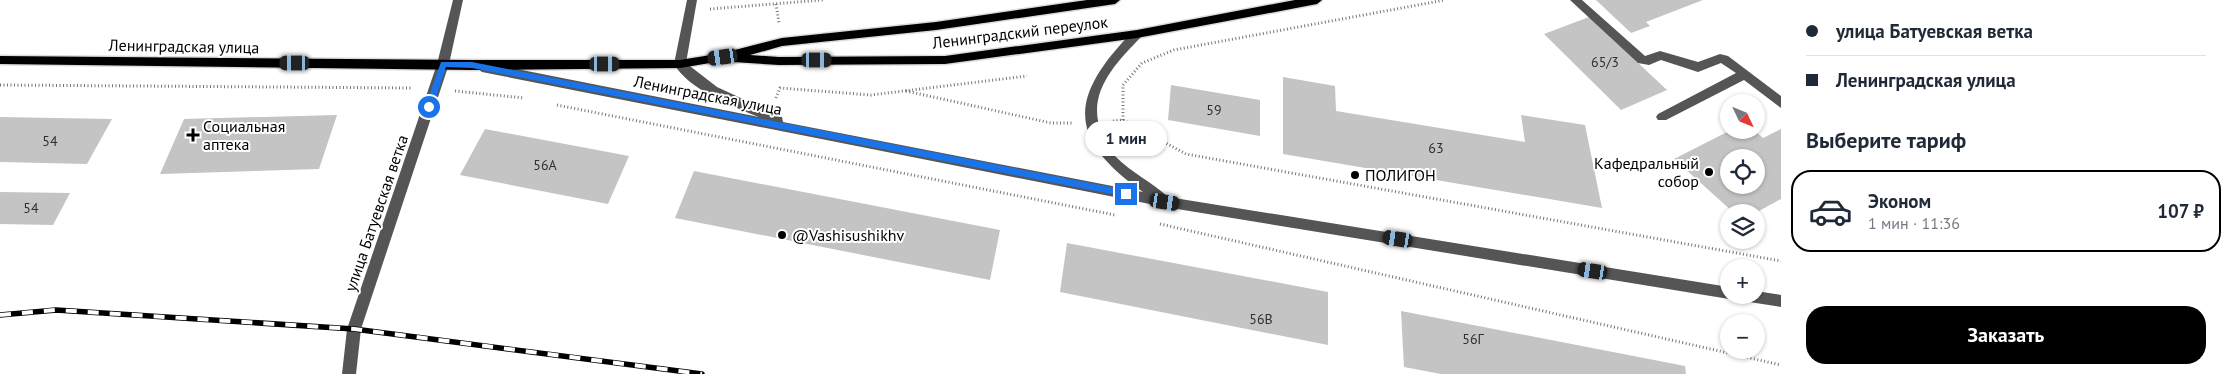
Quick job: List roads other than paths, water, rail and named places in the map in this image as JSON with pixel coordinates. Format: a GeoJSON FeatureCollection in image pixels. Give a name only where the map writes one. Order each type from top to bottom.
{"type":"FeatureCollection","features":[{"type":"Feature","properties":{"kind":"main road","name":"Ленинградский переулок"},"geometry":{"type":"LineString","coordinates":[[472,65],[680,64],[723,57],[782,42],[936,26],[1115,0]]}},
{"type":"Feature","properties":{"kind":"main road","name":"Ленинградский переулок"},"geometry":{"type":"LineString","coordinates":[[723,57],[779,61],[945,60],[1137,34],[1317,0]]}},
{"type":"Feature","properties":{"kind":"main road","name":"Ленинградская улица"},"geometry":{"type":"LineString","coordinates":[[0,60],[472,65]]}},
{"type":"Feature","properties":{"kind":"street","name":"улица Батуевская ветка"},"geometry":{"type":"LineString","coordinates":[[349,374],[354,329],[443,64],[458,0]]}},
{"type":"Feature","properties":{"kind":"street"},"geometry":{"type":"LineString","coordinates":[[1575,0],[1642,60],[1649,61],[1660,55],[1698,67],[1720,58],[1728,60],[1781,103]]}},
{"type":"Feature","properties":{"kind":"street"},"geometry":{"type":"LineString","coordinates":[[691,5],[680,64],[689,74],[708,88],[770,120]]}},
{"type":"Feature","properties":{"kind":"street"},"geometry":{"type":"LineString","coordinates":[[1137,34],[1111,61],[1094,87],[1091,108],[1094,132],[1110,159],[1165,202]]}},
{"type":"Feature","properties":{"kind":"street","name":"Ленинградская улица"},"geometry":{"type":"LineString","coordinates":[[472,65],[770,120],[797,129],[1165,202],[1720,292]]}},
{"type":"Feature","properties":{"kind":"street"},"geometry":{"type":"LineString","coordinates":[[1662,117],[1745,74]]}},
{"type":"Feature","properties":{"kind":"street"},"geometry":{"type":"LineString","coordinates":[[1765,298],[1781,301]]}},
{"type":"Feature","properties":{"kind":"railway"},"geometry":{"type":"LineString","coordinates":[[0,315],[56,310],[354,329],[702,374]]}},
{"type":"Feature","properties":{"kind":"place","name":"Социальная аптека"},"geometry":{"type":"Point","coordinates":[193,135]}},
{"type":"Feature","properties":{"kind":"place","name":"Кафедральный собор"},"geometry":{"type":"Point","coordinates":[1709,172]}},
{"type":"Feature","properties":{"kind":"place","name":"ПОЛИГОН"},"geometry":{"type":"Point","coordinates":[1355,175]}},
{"type":"Feature","properties":{"kind":"place","name":"@Vashisushikhv"},"geometry":{"type":"Point","coordinates":[782,235]}}]}
